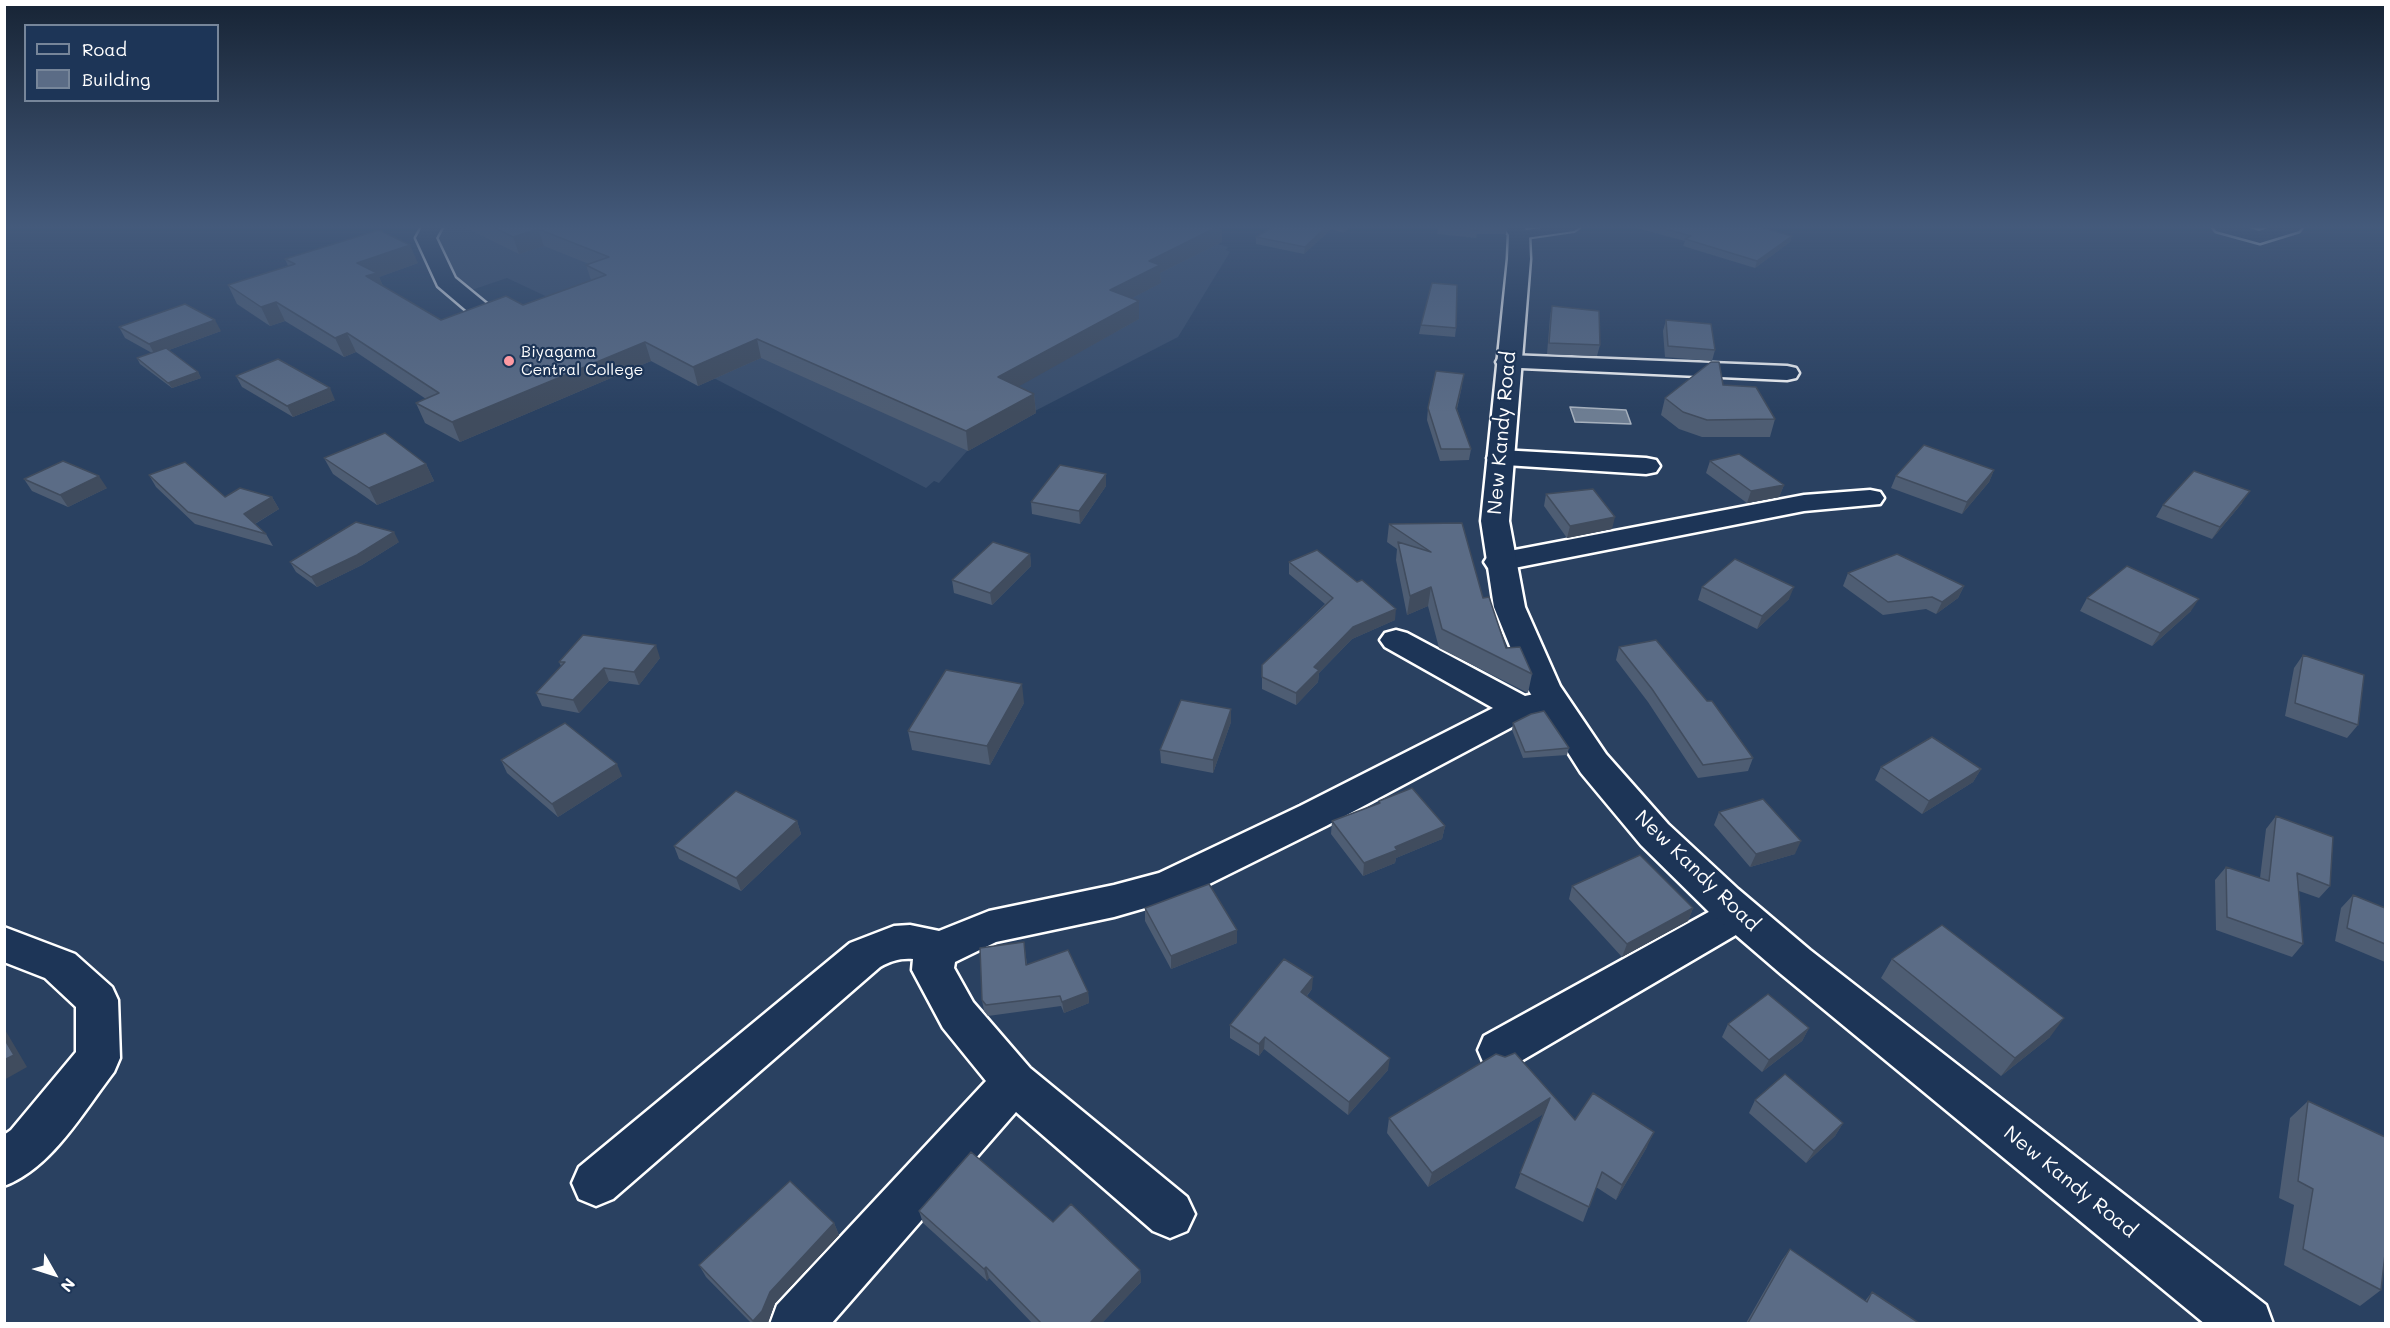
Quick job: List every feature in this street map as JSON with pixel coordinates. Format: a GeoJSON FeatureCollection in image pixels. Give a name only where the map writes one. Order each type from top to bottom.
{"type":"FeatureCollection","features":[{"type":"Feature","properties":{"kind":"street"},"geometry":{"type":"LineString","coordinates":[[455,289],[486,315]]}},
{"type":"Feature","properties":{"kind":"street","name":"New Kandy Road"},"geometry":{"type":"LineString","coordinates":[[1516,289],[1495,521],[1499,562],[1528,660],[1537,706],[1668,848],[1739,914],[2247,1323]]}},
{"type":"Feature","properties":{"kind":"street"},"geometry":{"type":"LineString","coordinates":[[1508,362],[1787,373]]}},
{"type":"Feature","properties":{"kind":"street"},"geometry":{"type":"LineString","coordinates":[[1500,458],[1646,466]]}},
{"type":"Feature","properties":{"kind":"street"},"geometry":{"type":"LineString","coordinates":[[1499,562],[1804,503],[1870,498]]}},
{"type":"Feature","properties":{"kind":"street"},"geometry":{"type":"LineString","coordinates":[[1396,640],[1537,706]]}},
{"type":"Feature","properties":{"kind":"street"},"geometry":{"type":"LineString","coordinates":[[1170,1214],[1014,1082],[958,1015],[933,970],[934,960],[941,948],[989,927],[1114,901],[1169,886],[1537,706]]}},
{"type":"Feature","properties":{"kind":"street"},"geometry":{"type":"LineString","coordinates":[[1500,1050],[1739,914]]}},
{"type":"Feature","properties":{"kind":"street"},"geometry":{"type":"LineString","coordinates":[[596,1183],[865,955],[887,944],[911,941],[941,948]]}},
{"type":"Feature","properties":{"kind":"street"},"geometry":{"type":"LineString","coordinates":[[4,944],[60,966],[97,1000],[98,1058],[27,1146],[4,1164]]}},
{"type":"Feature","properties":{"kind":"street"},"geometry":{"type":"LineString","coordinates":[[796,1323],[1014,1082]]}},
{"type":"Feature","properties":{"kind":"shaded area"},"geometry":{"type":"Polygon","coordinates":[[[530,289],[1207,289],[1178,337],[975,442],[939,483],[934,481],[926,488],[654,347],[530,289]]]}},
{"type":"Feature","properties":{"kind":"shaded area"},"geometry":{"type":"Polygon","coordinates":[[[1570,407],[1626,410],[1631,424],[1575,422],[1570,407]]]}},
{"type":"Feature","properties":{"kind":"building"},"geometry":{"type":"Polygon","coordinates":[[[234,289],[388,289],[441,320],[506,296],[523,305],[567,289],[1112,289],[1110,290],[1139,301],[998,377],[1034,394],[966,431],[757,339],[693,367],[645,342],[452,422],[416,403],[439,393],[347,333],[335,338],[276,302],[261,307],[234,289]]]}},
{"type":"Feature","properties":{"kind":"building"},"geometry":{"type":"Polygon","coordinates":[[[1430,289],[1457,289],[1456,328],[1421,325],[1430,289]]]}},
{"type":"Feature","properties":{"kind":"building"},"geometry":{"type":"Polygon","coordinates":[[[185,304],[215,320],[149,344],[119,327],[185,304]]]}},
{"type":"Feature","properties":{"kind":"building"},"geometry":{"type":"Polygon","coordinates":[[[1552,306],[1599,311],[1600,345],[1549,343],[1552,306]]]}},
{"type":"Feature","properties":{"kind":"building"},"geometry":{"type":"Polygon","coordinates":[[[1666,320],[1711,324],[1715,350],[1668,346],[1666,320]]]}},
{"type":"Feature","properties":{"kind":"building"},"geometry":{"type":"Polygon","coordinates":[[[166,348],[198,372],[168,383],[137,358],[166,348]]]}},
{"type":"Feature","properties":{"kind":"building"},"geometry":{"type":"Polygon","coordinates":[[[278,359],[330,388],[287,406],[236,376],[278,359]]]}},
{"type":"Feature","properties":{"kind":"building"},"geometry":{"type":"Polygon","coordinates":[[[1711,362],[1719,362],[1723,385],[1756,387],[1775,419],[1707,420],[1683,412],[1665,398],[1711,362]]]}},
{"type":"Feature","properties":{"kind":"building"},"geometry":{"type":"Polygon","coordinates":[[[1436,371],[1464,374],[1456,408],[1471,449],[1441,449],[1428,408],[1436,371]]]}},
{"type":"Feature","properties":{"kind":"building"},"geometry":{"type":"Polygon","coordinates":[[[385,433],[426,464],[369,488],[324,458],[385,433]]]}},
{"type":"Feature","properties":{"kind":"building"},"geometry":{"type":"Polygon","coordinates":[[[1924,445],[1994,470],[1967,502],[1896,476],[1924,445]]]}},
{"type":"Feature","properties":{"kind":"building"},"geometry":{"type":"Polygon","coordinates":[[[1739,454],[1784,485],[1751,491],[1710,461],[1739,454]]]}},
{"type":"Feature","properties":{"kind":"building"},"geometry":{"type":"Polygon","coordinates":[[[63,461],[99,476],[60,495],[24,479],[63,461]]]}},
{"type":"Feature","properties":{"kind":"building"},"geometry":{"type":"Polygon","coordinates":[[[185,462],[225,497],[240,488],[272,497],[244,514],[266,534],[188,512],[149,475],[185,462]]]}},
{"type":"Feature","properties":{"kind":"building"},"geometry":{"type":"Polygon","coordinates":[[[1060,465],[1106,474],[1079,511],[1031,502],[1060,465]]]}},
{"type":"Feature","properties":{"kind":"building"},"geometry":{"type":"Polygon","coordinates":[[[2194,471],[2250,491],[2220,527],[2163,505],[2194,471]]]}},
{"type":"Feature","properties":{"kind":"building"},"geometry":{"type":"Polygon","coordinates":[[[1593,489],[1615,517],[1570,526],[1546,494],[1593,489]]]}},
{"type":"Feature","properties":{"kind":"building"},"geometry":{"type":"Polygon","coordinates":[[[356,522],[394,532],[357,555],[311,577],[290,562],[356,522]]]}},
{"type":"Feature","properties":{"kind":"building"},"geometry":{"type":"Polygon","coordinates":[[[1462,523],[1483,598],[1489,597],[1506,648],[1520,647],[1532,674],[1442,629],[1431,587],[1410,596],[1398,542],[1431,552],[1389,524],[1462,523]]]}},
{"type":"Feature","properties":{"kind":"building"},"geometry":{"type":"Polygon","coordinates":[[[993,542],[1030,554],[990,593],[952,580],[993,542]]]}},
{"type":"Feature","properties":{"kind":"building"},"geometry":{"type":"Polygon","coordinates":[[[1317,550],[1357,582],[1362,580],[1396,609],[1353,627],[1314,667],[1319,670],[1296,693],[1262,677],[1262,665],[1333,598],[1289,562],[1317,550]]]}},
{"type":"Feature","properties":{"kind":"building"},"geometry":{"type":"Polygon","coordinates":[[[1897,554],[1964,586],[1942,602],[1932,597],[1888,602],[1848,573],[1897,554]]]}},
{"type":"Feature","properties":{"kind":"building"},"geometry":{"type":"Polygon","coordinates":[[[1735,559],[1794,587],[1762,616],[1702,587],[1735,559]]]}},
{"type":"Feature","properties":{"kind":"building"},"geometry":{"type":"Polygon","coordinates":[[[2127,566],[2199,599],[2160,633],[2087,598],[2127,566]]]}},
{"type":"Feature","properties":{"kind":"building"},"geometry":{"type":"Polygon","coordinates":[[[583,635],[656,645],[634,672],[604,668],[573,700],[536,693],[565,662],[559,662],[583,635]]]}},
{"type":"Feature","properties":{"kind":"building"},"geometry":{"type":"Polygon","coordinates":[[[1656,640],[1707,701],[1712,701],[1753,758],[1703,765],[1652,689],[1619,647],[1656,640]]]}},
{"type":"Feature","properties":{"kind":"building"},"geometry":{"type":"Polygon","coordinates":[[[2303,655],[2364,675],[2358,725],[2295,703],[2303,655]]]}},
{"type":"Feature","properties":{"kind":"building"},"geometry":{"type":"Polygon","coordinates":[[[946,670],[1022,684],[987,746],[908,731],[946,670]]]}},
{"type":"Feature","properties":{"kind":"building"},"geometry":{"type":"Polygon","coordinates":[[[1181,700],[1231,709],[1213,760],[1160,750],[1181,700]]]}},
{"type":"Feature","properties":{"kind":"building"},"geometry":{"type":"Polygon","coordinates":[[[1544,711],[1569,748],[1525,752],[1513,723],[1531,714],[1544,711]]]}},
{"type":"Feature","properties":{"kind":"building"},"geometry":{"type":"Polygon","coordinates":[[[565,723],[617,764],[552,804],[501,760],[565,723]]]}},
{"type":"Feature","properties":{"kind":"building"},"geometry":{"type":"Polygon","coordinates":[[[1932,737],[1981,769],[1929,801],[1881,767],[1932,737]]]}},
{"type":"Feature","properties":{"kind":"building"},"geometry":{"type":"Polygon","coordinates":[[[1412,788],[1445,826],[1395,847],[1397,850],[1364,863],[1332,821],[1412,788]]]}},
{"type":"Feature","properties":{"kind":"building"},"geometry":{"type":"Polygon","coordinates":[[[736,791],[797,821],[736,878],[674,846],[736,791]]]}},
{"type":"Feature","properties":{"kind":"building"},"geometry":{"type":"Polygon","coordinates":[[[1763,799],[1801,841],[1756,854],[1719,812],[1763,799]]]}},
{"type":"Feature","properties":{"kind":"building"},"geometry":{"type":"Polygon","coordinates":[[[2276,816],[2333,837],[2330,886],[2297,873],[2303,944],[2227,917],[2226,867],[2269,881],[2276,816]]]}},
{"type":"Feature","properties":{"kind":"building"},"geometry":{"type":"Polygon","coordinates":[[[1640,855],[1693,908],[1627,944],[1572,886],[1640,855]]]}},
{"type":"Feature","properties":{"kind":"building"},"geometry":{"type":"Polygon","coordinates":[[[1209,884],[1237,930],[1171,956],[1145,908],[1209,884]]]}},
{"type":"Feature","properties":{"kind":"building"},"geometry":{"type":"Polygon","coordinates":[[[2353,895],[2385,908],[2385,944],[2347,928],[2353,895]]]}},
{"type":"Feature","properties":{"kind":"building"},"geometry":{"type":"Polygon","coordinates":[[[1942,925],[2064,1018],[2015,1058],[1892,959],[1942,925]]]}},
{"type":"Feature","properties":{"kind":"building"},"geometry":{"type":"Polygon","coordinates":[[[1024,942],[1026,965],[1068,950],[1088,992],[1062,1002],[1060,996],[986,1005],[982,1000],[980,948],[1024,942]]]}},
{"type":"Feature","properties":{"kind":"building"},"geometry":{"type":"Polygon","coordinates":[[[1284,959],[1313,977],[1301,992],[1390,1058],[1349,1102],[1265,1037],[1259,1044],[1230,1025],[1284,959]]]}},
{"type":"Feature","properties":{"kind":"building"},"geometry":{"type":"Polygon","coordinates":[[[1768,994],[1809,1028],[1769,1060],[1728,1024],[1768,994]]]}},
{"type":"Feature","properties":{"kind":"building"},"geometry":{"type":"Polygon","coordinates":[[[4,1038],[14,1055],[4,1060],[4,1038]]]}},
{"type":"Feature","properties":{"kind":"building"},"geometry":{"type":"Polygon","coordinates":[[[1515,1053],[1575,1120],[1593,1093],[1654,1132],[1622,1185],[1602,1172],[1589,1207],[1520,1173],[1550,1098],[1432,1173],[1389,1118],[1496,1054],[1505,1057],[1515,1053]]]}},
{"type":"Feature","properties":{"kind":"building"},"geometry":{"type":"Polygon","coordinates":[[[1785,1074],[1843,1123],[1814,1151],[1755,1100],[1785,1074]]]}},
{"type":"Feature","properties":{"kind":"building"},"geometry":{"type":"Polygon","coordinates":[[[2308,1101],[2385,1137],[2385,1254],[2381,1290],[2303,1249],[2313,1189],[2298,1181],[2308,1101]]]}},
{"type":"Feature","properties":{"kind":"building"},"geometry":{"type":"Polygon","coordinates":[[[971,1152],[1053,1222],[1071,1204],[1140,1270],[1090,1323],[1041,1323],[986,1267],[984,1269],[919,1211],[971,1152]]]}},
{"type":"Feature","properties":{"kind":"building"},"geometry":{"type":"Polygon","coordinates":[[[790,1181],[834,1223],[770,1292],[762,1311],[753,1321],[699,1265],[790,1181]]]}},
{"type":"Feature","properties":{"kind":"building"},"geometry":{"type":"Polygon","coordinates":[[[1790,1249],[1867,1302],[1872,1292],[1919,1323],[1748,1323],[1790,1249]]]}},
{"type":"Feature","properties":{"kind":"place","name":"Biyagama Central College"},"geometry":{"type":"Point","coordinates":[509,361]}}]}
